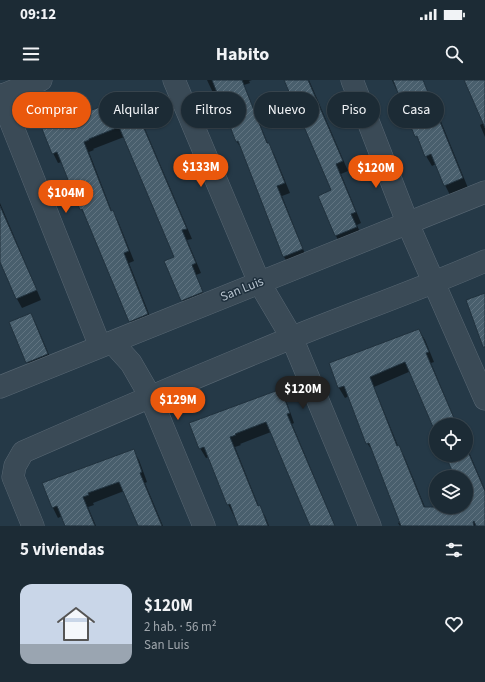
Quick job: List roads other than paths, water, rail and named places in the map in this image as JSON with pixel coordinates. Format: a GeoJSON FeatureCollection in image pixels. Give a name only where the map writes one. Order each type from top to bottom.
{"type":"FeatureCollection","features":[{"type":"Feature","properties":{"kind":"street"},"geometry":{"type":"LineString","coordinates":[[41,80],[0,95],[106,344],[131,363],[150,396],[204,526]]}},
{"type":"Feature","properties":{"kind":"street"},"geometry":{"type":"LineString","coordinates":[[174,80],[259,282],[292,338],[370,526]]}},
{"type":"Feature","properties":{"kind":"street"},"geometry":{"type":"LineString","coordinates":[[352,80],[408,224],[485,399]]}},
{"type":"Feature","properties":{"kind":"street","name":"San Luis"},"geometry":{"type":"LineString","coordinates":[[0,387],[485,192]]}},
{"type":"Feature","properties":{"kind":"street"},"geometry":{"type":"LineString","coordinates":[[33,526],[13,477],[15,466],[23,452],[150,396],[292,338],[434,283],[485,261]]}}]}
